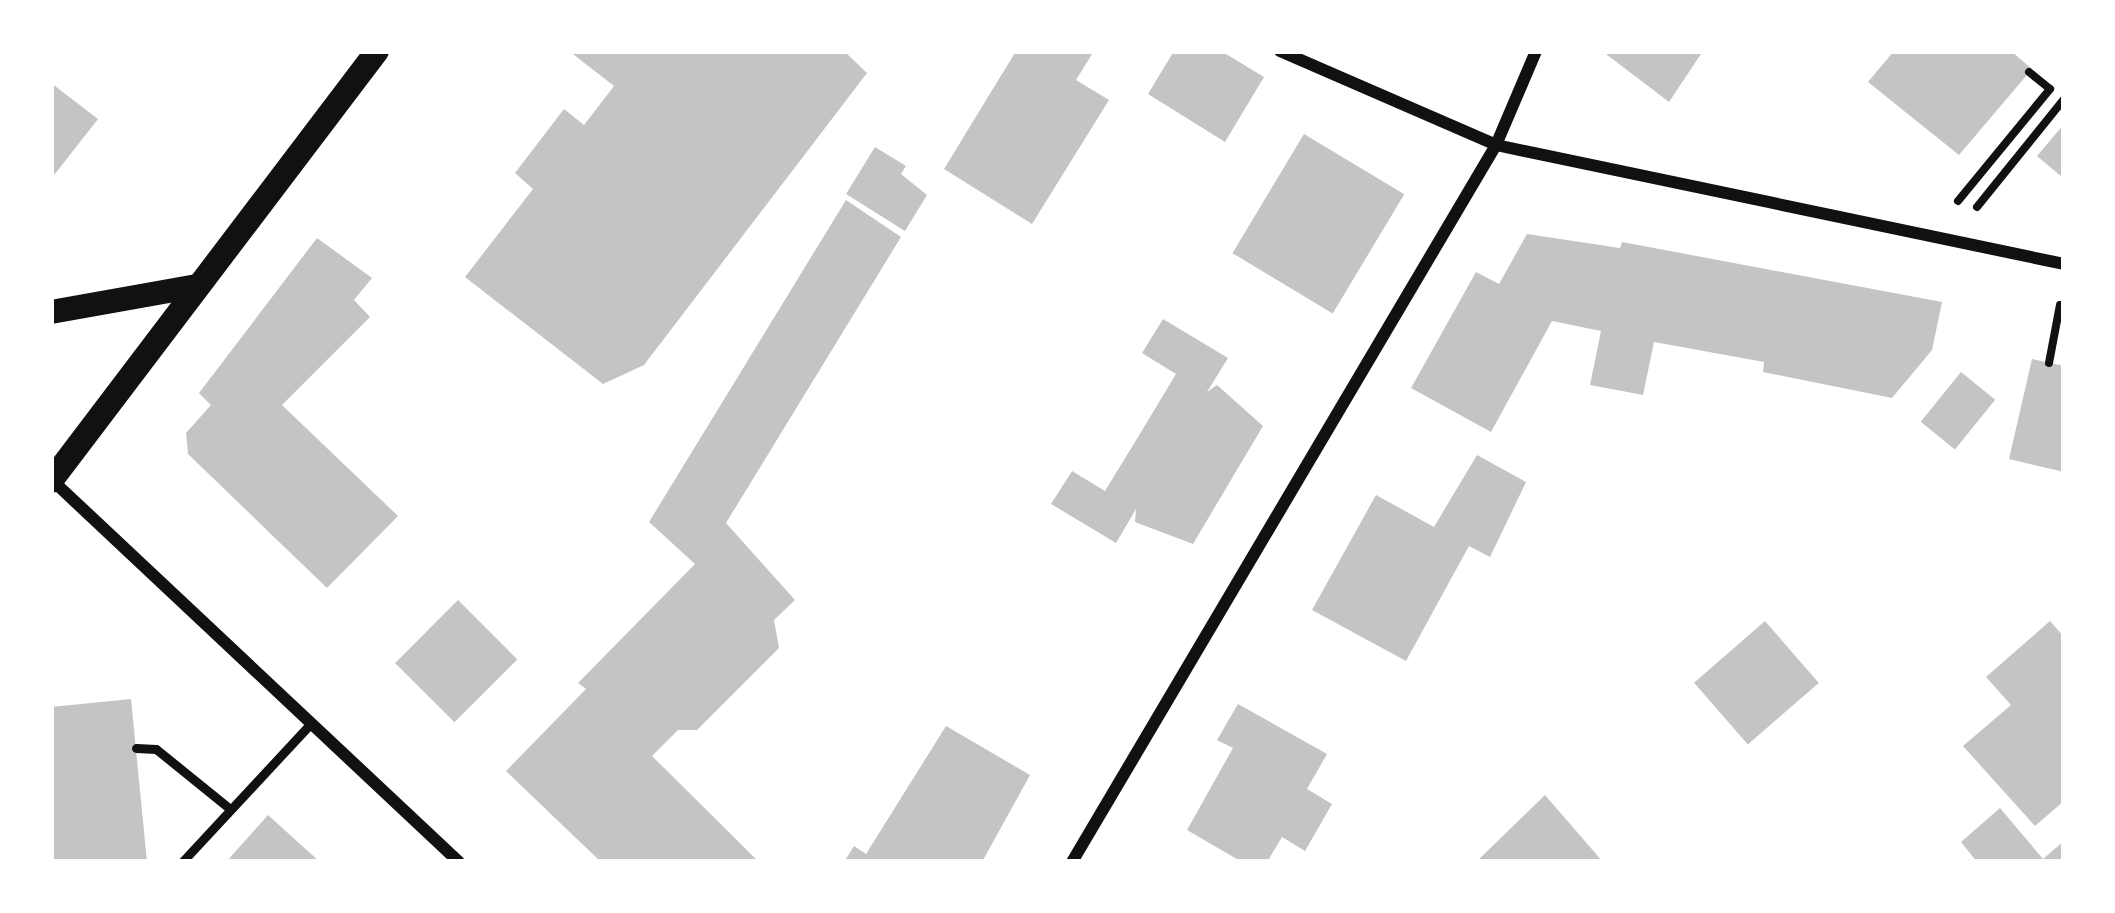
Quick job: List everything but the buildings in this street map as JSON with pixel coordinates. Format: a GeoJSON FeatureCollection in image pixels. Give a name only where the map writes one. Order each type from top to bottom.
{"type":"FeatureCollection","features":[{"type":"Feature","properties":{"kind":"main road"},"geometry":{"type":"LineString","coordinates":[[51,480],[377,51]]}},
{"type":"Feature","properties":{"kind":"main road"},"geometry":{"type":"LineString","coordinates":[[51,312],[197,286]]}},
{"type":"Feature","properties":{"kind":"street"},"geometry":{"type":"LineString","coordinates":[[1280,51],[1496,145],[2064,263]]}},
{"type":"Feature","properties":{"kind":"street"},"geometry":{"type":"LineString","coordinates":[[1072,862],[1496,145],[1536,51]]}},
{"type":"Feature","properties":{"kind":"street"},"geometry":{"type":"LineString","coordinates":[[51,480],[459,862]]}},
{"type":"Feature","properties":{"kind":"lane"},"geometry":{"type":"LineString","coordinates":[[182,862],[311,723]]}},
{"type":"Feature","properties":{"kind":"lane"},"geometry":{"type":"LineString","coordinates":[[136,748],[156,749],[230,808]]}},
{"type":"Feature","properties":{"kind":"path"},"geometry":{"type":"LineString","coordinates":[[1952,241],[1960,192],[2050,89],[2030,72]]}},
{"type":"Feature","properties":{"kind":"path"},"geometry":{"type":"LineString","coordinates":[[1969,244],[1978,198],[2064,99]]}},
{"type":"Feature","properties":{"kind":"path"},"geometry":{"type":"LineString","coordinates":[[2049,363],[2059,317]]}}]}
